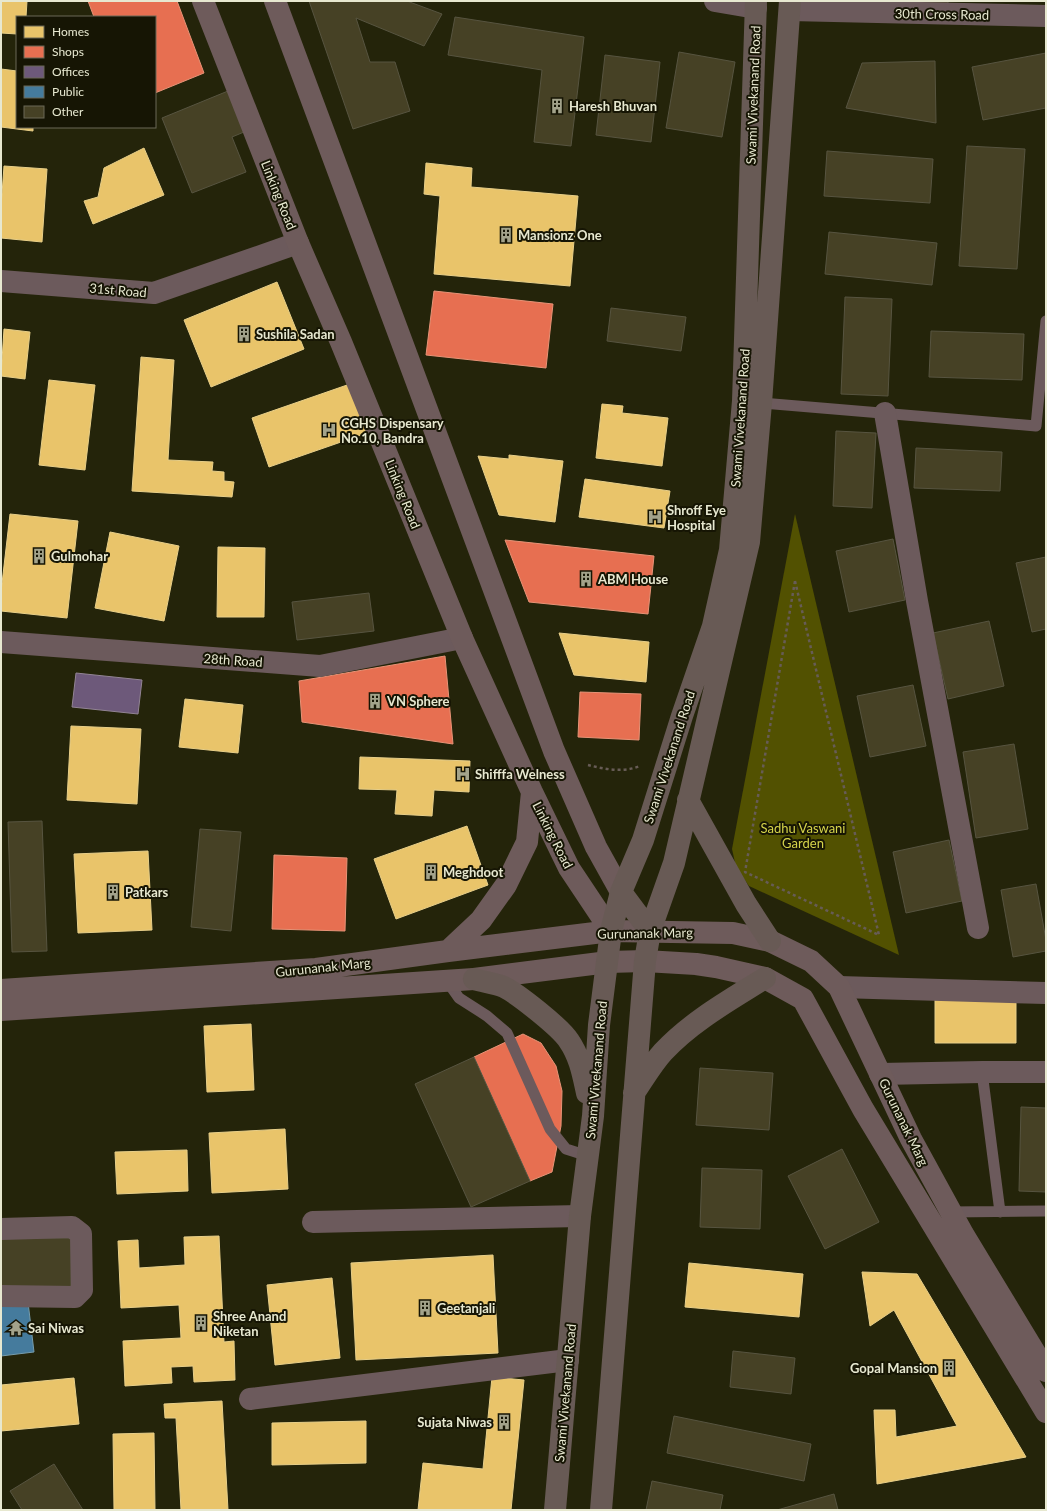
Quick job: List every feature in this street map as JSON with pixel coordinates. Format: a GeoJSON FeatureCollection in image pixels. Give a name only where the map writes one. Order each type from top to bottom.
{"type":"FeatureCollection","features":[{"type":"Feature","properties":{"kind":"main road","name":"Linking Road"},"geometry":{"type":"LineString","coordinates":[[203,1],[298,243],[341,342],[462,638],[532,792],[569,868],[611,931]]}},
{"type":"Feature","properties":{"kind":"main road"},"geometry":{"type":"LineString","coordinates":[[275,1],[554,751],[596,847],[620,892],[650,931]]}},
{"type":"Feature","properties":{"kind":"main road"},"geometry":{"type":"LineString","coordinates":[[756,5],[790,5]]}},
{"type":"Feature","properties":{"kind":"main road","name":"Swami Vivekanand Road"},"geometry":{"type":"LineString","coordinates":[[601,1510],[645,961],[650,931],[674,863],[749,542],[748,454],[743,401],[756,5]]}},
{"type":"Feature","properties":{"kind":"main road","name":"Swami Vivekanand Road"},"geometry":{"type":"LineString","coordinates":[[555,1510],[580,1216],[592,1116],[599,1025],[611,931],[620,892],[643,840],[669,755],[713,626],[730,550],[748,454],[761,403],[790,5]]}},
{"type":"Feature","properties":{"kind":"main road"},"geometry":{"type":"LineString","coordinates":[[448,951],[480,920],[506,885],[528,842],[532,792]]}},
{"type":"Feature","properties":{"kind":"main road"},"geometry":{"type":"LineString","coordinates":[[688,800],[746,904],[770,941]]}},
{"type":"Feature","properties":{"kind":"main road","name":"Gurunanak Marg"},"geometry":{"type":"LineString","coordinates":[[1,990],[316,969],[611,931],[733,933],[770,941],[811,961],[839,987],[911,1139],[951,1212],[1046,1371]]}},
{"type":"Feature","properties":{"kind":"main road","name":"Gurunanak Marg"},"geometry":{"type":"LineString","coordinates":[[1,1010],[474,979],[608,962],[645,961],[716,967],[765,978],[803,999],[867,1115],[1046,1412]]}},
{"type":"Feature","properties":{"kind":"main road"},"geometry":{"type":"LineString","coordinates":[[634,1094],[662,1053],[683,1033],[706,1016],[765,978]]}},
{"type":"Feature","properties":{"kind":"main road"},"geometry":{"type":"LineString","coordinates":[[474,979],[504,987],[527,1002],[569,1041],[581,1066],[592,1116]]}},
{"type":"Feature","properties":{"kind":"street"},"geometry":{"type":"LineString","coordinates":[[714,1],[756,5]]}},
{"type":"Feature","properties":{"kind":"street","name":"30th Cross Road"},"geometry":{"type":"LineString","coordinates":[[790,5],[1046,16]]}},
{"type":"Feature","properties":{"kind":"street","name":"31st Road"},"geometry":{"type":"LineString","coordinates":[[1,281],[154,294],[298,243]]}},
{"type":"Feature","properties":{"kind":"street"},"geometry":{"type":"LineString","coordinates":[[885,413],[917,601],[978,928]]}},
{"type":"Feature","properties":{"kind":"street","name":"28th Road"},"geometry":{"type":"LineString","coordinates":[[1,642],[320,666],[462,638]]}},
{"type":"Feature","properties":{"kind":"street"},"geometry":{"type":"LineString","coordinates":[[839,987],[1046,993]]}},
{"type":"Feature","properties":{"kind":"street"},"geometry":{"type":"LineString","coordinates":[[880,1074],[1046,1072]]}},
{"type":"Feature","properties":{"kind":"street"},"geometry":{"type":"LineString","coordinates":[[312,1222],[580,1216]]}},
{"type":"Feature","properties":{"kind":"street"},"geometry":{"type":"LineString","coordinates":[[1,1229],[72,1227],[81,1234],[82,1290],[75,1298],[1,1296]]}},
{"type":"Feature","properties":{"kind":"street"},"geometry":{"type":"LineString","coordinates":[[250,1399],[568,1360]]}},
{"type":"Feature","properties":{"kind":"lane"},"geometry":{"type":"LineString","coordinates":[[761,403],[1036,426],[1046,322]]}},
{"type":"Feature","properties":{"kind":"lane"},"geometry":{"type":"LineString","coordinates":[[447,981],[459,998],[487,1016],[507,1033],[550,1129],[566,1149],[588,1156]]}},
{"type":"Feature","properties":{"kind":"lane"},"geometry":{"type":"LineString","coordinates":[[982,1072],[1000,1212]]}},
{"type":"Feature","properties":{"kind":"lane"},"geometry":{"type":"LineString","coordinates":[[951,1212],[1046,1211]]}},
{"type":"Feature","properties":{"kind":"path"},"geometry":{"type":"LineString","coordinates":[[795,581],[797,588],[879,935],[745,872],[795,581]]}},
{"type":"Feature","properties":{"kind":"path"},"geometry":{"type":"LineString","coordinates":[[554,751],[585,765],[612,770],[635,768],[669,755]]}},
{"type":"Feature","properties":{"kind":"green space","name":"Sadhu Vaswani Garden"},"geometry":{"type":"Polygon","coordinates":[[[795,514],[899,955],[749,886],[736,867],[732,849],[795,514]]]}},
{"type":"Feature","properties":{"kind":"building: Homes"},"geometry":{"type":"Polygon","coordinates":[[[1,1],[27,1],[26,16],[16,16],[16,34],[1,33],[1,1]]]}},
{"type":"Feature","properties":{"kind":"building: Homes"},"geometry":{"type":"Polygon","coordinates":[[[1,69],[16,71],[16,128],[33,128],[33,131],[1,127],[1,69]]]}},
{"type":"Feature","properties":{"kind":"building: Homes"},"geometry":{"type":"Polygon","coordinates":[[[144,148],[164,195],[93,224],[84,201],[98,197],[104,168],[144,148]]]}},
{"type":"Feature","properties":{"kind":"building: Homes","name":"Mansionz One"},"geometry":{"type":"Polygon","coordinates":[[[426,163],[472,168],[471,187],[578,196],[570,286],[434,274],[440,196],[424,194],[426,163]]]}},
{"type":"Feature","properties":{"kind":"building: Homes"},"geometry":{"type":"Polygon","coordinates":[[[4,166],[47,169],[42,242],[1,238],[1,208],[4,166]]]}},
{"type":"Feature","properties":{"kind":"building: Homes","name":"Sushila Sadan"},"geometry":{"type":"Polygon","coordinates":[[[277,282],[304,349],[211,387],[184,320],[277,282]]]}},
{"type":"Feature","properties":{"kind":"building: Homes"},"geometry":{"type":"Polygon","coordinates":[[[4,329],[30,332],[25,379],[1,376],[4,329]]]}},
{"type":"Feature","properties":{"kind":"building: Homes"},"geometry":{"type":"Polygon","coordinates":[[[141,357],[174,360],[168,460],[213,462],[212,471],[224,472],[224,481],[234,482],[232,497],[132,491],[141,357]]]}},
{"type":"Feature","properties":{"kind":"building: Homes"},"geometry":{"type":"Polygon","coordinates":[[[49,380],[95,385],[85,470],[39,465],[49,380]]]}},
{"type":"Feature","properties":{"kind":"building: Homes"},"geometry":{"type":"Polygon","coordinates":[[[350,384],[367,433],[269,467],[252,418],[350,384]]]}},
{"type":"Feature","properties":{"kind":"building: Homes"},"geometry":{"type":"Polygon","coordinates":[[[602,404],[623,406],[622,413],[668,418],[662,466],[596,458],[602,404]]]}},
{"type":"Feature","properties":{"kind":"building: Homes"},"geometry":{"type":"Polygon","coordinates":[[[509,455],[563,461],[555,522],[499,515],[478,456],[509,459],[509,455]]]}},
{"type":"Feature","properties":{"kind":"building: Homes"},"geometry":{"type":"Polygon","coordinates":[[[585,479],[670,491],[664,528],[579,517],[585,479]]]}},
{"type":"Feature","properties":{"kind":"building: Homes","name":"Gulmohar"},"geometry":{"type":"Polygon","coordinates":[[[10,514],[78,521],[67,618],[1,611],[1,592],[10,514]]]}},
{"type":"Feature","properties":{"kind":"building: Homes"},"geometry":{"type":"Polygon","coordinates":[[[110,532],[179,546],[164,621],[95,608],[110,532]]]}},
{"type":"Feature","properties":{"kind":"building: Homes"},"geometry":{"type":"Polygon","coordinates":[[[218,547],[265,548],[264,617],[217,617],[218,547]]]}},
{"type":"Feature","properties":{"kind":"building: Homes"},"geometry":{"type":"Polygon","coordinates":[[[559,633],[649,642],[646,682],[574,675],[559,633]]]}},
{"type":"Feature","properties":{"kind":"building: Homes"},"geometry":{"type":"Polygon","coordinates":[[[185,699],[243,705],[238,753],[179,747],[185,699]]]}},
{"type":"Feature","properties":{"kind":"building: Homes"},"geometry":{"type":"Polygon","coordinates":[[[71,726],[141,729],[137,804],[67,800],[71,726]]]}},
{"type":"Feature","properties":{"kind":"building: Homes"},"geometry":{"type":"Polygon","coordinates":[[[360,757],[470,761],[469,792],[434,790],[432,816],[395,814],[397,790],[359,789],[360,757]]]}},
{"type":"Feature","properties":{"kind":"building: Homes","name":"Meghdoot"},"geometry":{"type":"Polygon","coordinates":[[[467,826],[488,885],[396,919],[374,859],[467,826]]]}},
{"type":"Feature","properties":{"kind":"building: Homes","name":"Patkars"},"geometry":{"type":"Polygon","coordinates":[[[148,851],[152,930],[78,933],[74,854],[148,851]]]}},
{"type":"Feature","properties":{"kind":"building: Homes"},"geometry":{"type":"Polygon","coordinates":[[[935,998],[1016,998],[1016,1043],[935,1043],[935,998]]]}},
{"type":"Feature","properties":{"kind":"building: Homes"},"geometry":{"type":"Polygon","coordinates":[[[251,1024],[254,1090],[207,1092],[204,1026],[251,1024]]]}},
{"type":"Feature","properties":{"kind":"building: Homes"},"geometry":{"type":"Polygon","coordinates":[[[285,1129],[288,1189],[212,1193],[209,1133],[285,1129]]]}},
{"type":"Feature","properties":{"kind":"building: Homes"},"geometry":{"type":"Polygon","coordinates":[[[187,1150],[188,1191],[117,1194],[115,1152],[187,1150]]]}},
{"type":"Feature","properties":{"kind":"building: Homes","name":"Shree Anand Niketan"},"geometry":{"type":"Polygon","coordinates":[[[219,1236],[224,1342],[234,1341],[235,1380],[194,1382],[193,1366],[171,1367],[172,1383],[125,1386],[123,1341],[181,1338],[179,1305],[121,1308],[118,1241],[138,1240],[139,1268],[185,1265],[184,1237],[219,1236]]]}},
{"type":"Feature","properties":{"kind":"building: Homes","name":"Geetanjali"},"geometry":{"type":"Polygon","coordinates":[[[493,1255],[498,1353],[356,1360],[351,1263],[493,1255]]]}},
{"type":"Feature","properties":{"kind":"building: Homes"},"geometry":{"type":"Polygon","coordinates":[[[689,1263],[803,1274],[799,1317],[685,1307],[689,1263]]]}},
{"type":"Feature","properties":{"kind":"building: Homes","name":"Gopal Mansion"},"geometry":{"type":"Polygon","coordinates":[[[862,1272],[917,1274],[1026,1457],[877,1484],[874,1410],[895,1410],[896,1437],[957,1426],[894,1310],[870,1326],[862,1272]]]}},
{"type":"Feature","properties":{"kind":"building: Homes"},"geometry":{"type":"Polygon","coordinates":[[[332,1278],[340,1358],[275,1365],[267,1285],[332,1278]]]}},
{"type":"Feature","properties":{"kind":"building: Homes","name":"Sujata Niwas"},"geometry":{"type":"Polygon","coordinates":[[[492,1377],[524,1380],[511,1510],[418,1510],[423,1463],[483,1469],[492,1377]]]}},
{"type":"Feature","properties":{"kind":"building: Homes"},"geometry":{"type":"Polygon","coordinates":[[[74,1378],[79,1424],[1,1431],[1,1385],[74,1378]]]}},
{"type":"Feature","properties":{"kind":"building: Homes"},"geometry":{"type":"Polygon","coordinates":[[[222,1401],[228,1510],[181,1510],[176,1418],[165,1418],[164,1404],[222,1401]]]}},
{"type":"Feature","properties":{"kind":"building: Homes"},"geometry":{"type":"Polygon","coordinates":[[[366,1421],[366,1463],[272,1465],[272,1423],[366,1421]]]}},
{"type":"Feature","properties":{"kind":"building: Homes"},"geometry":{"type":"Polygon","coordinates":[[[154,1433],[155,1510],[114,1510],[113,1434],[154,1433]]]}},
{"type":"Feature","properties":{"kind":"building: Shops"},"geometry":{"type":"Polygon","coordinates":[[[88,1],[177,1],[204,73],[156,93],[156,16],[94,16],[88,1]]]}},
{"type":"Feature","properties":{"kind":"building: Shops"},"geometry":{"type":"Polygon","coordinates":[[[434,291],[553,304],[546,368],[426,355],[434,291]]]}},
{"type":"Feature","properties":{"kind":"building: Shops","name":"ABM House"},"geometry":{"type":"Polygon","coordinates":[[[505,540],[654,556],[648,614],[529,602],[505,540]]]}},
{"type":"Feature","properties":{"kind":"building: Shops","name":"VN Sphere"},"geometry":{"type":"Polygon","coordinates":[[[445,656],[453,744],[302,722],[299,681],[445,656]]]}},
{"type":"Feature","properties":{"kind":"building: Shops"},"geometry":{"type":"Polygon","coordinates":[[[580,692],[641,694],[639,740],[578,737],[580,692]]]}},
{"type":"Feature","properties":{"kind":"building: Shops"},"geometry":{"type":"Polygon","coordinates":[[[274,855],[347,858],[345,931],[272,929],[274,855]]]}},
{"type":"Feature","properties":{"kind":"building: Shops"},"geometry":{"type":"Polygon","coordinates":[[[523,1034],[541,1043],[556,1066],[562,1091],[561,1126],[552,1172],[530,1181],[474,1057],[523,1034]]]}},
{"type":"Feature","properties":{"kind":"building: Offices"},"geometry":{"type":"Polygon","coordinates":[[[76,673],[142,680],[138,714],[72,707],[76,673]]]}},
{"type":"Feature","properties":{"kind":"building: Public","name":"Sai Niwas"},"geometry":{"type":"Polygon","coordinates":[[[28,1302],[34,1352],[1,1356],[1,1305],[28,1302]]]}},
{"type":"Feature","properties":{"kind":"building: Other"},"geometry":{"type":"Polygon","coordinates":[[[309,1],[407,1],[442,14],[424,46],[356,18],[370,62],[395,62],[410,111],[353,129],[309,1]]]}},
{"type":"Feature","properties":{"kind":"building: Other"},"geometry":{"type":"Polygon","coordinates":[[[868,1],[948,1],[948,6],[868,1]]]}},
{"type":"Feature","properties":{"kind":"building: Other","name":"Haresh Bhuvan"},"geometry":{"type":"Polygon","coordinates":[[[455,17],[584,37],[571,146],[534,142],[542,70],[448,55],[455,17]]]}},
{"type":"Feature","properties":{"kind":"building: Other"},"geometry":{"type":"Polygon","coordinates":[[[679,52],[735,62],[722,137],[666,128],[679,52]]]}},
{"type":"Feature","properties":{"kind":"building: Other"},"geometry":{"type":"Polygon","coordinates":[[[1046,53],[1046,108],[983,120],[972,67],[1046,53]]]}},
{"type":"Feature","properties":{"kind":"building: Other"},"geometry":{"type":"Polygon","coordinates":[[[605,55],[660,62],[651,142],[596,135],[605,55]]]}},
{"type":"Feature","properties":{"kind":"building: Other"},"geometry":{"type":"Polygon","coordinates":[[[935,61],[936,123],[846,108],[862,63],[935,61]]]}},
{"type":"Feature","properties":{"kind":"building: Other"},"geometry":{"type":"Polygon","coordinates":[[[228,91],[244,132],[232,137],[246,172],[192,193],[162,118],[228,91]]]}},
{"type":"Feature","properties":{"kind":"building: Other"},"geometry":{"type":"Polygon","coordinates":[[[967,146],[1025,149],[1017,269],[959,266],[967,146]]]}},
{"type":"Feature","properties":{"kind":"building: Other"},"geometry":{"type":"Polygon","coordinates":[[[827,151],[933,159],[930,203],[824,196],[827,151]]]}},
{"type":"Feature","properties":{"kind":"building: Other"},"geometry":{"type":"Polygon","coordinates":[[[829,232],[937,243],[932,285],[825,274],[829,232]]]}},
{"type":"Feature","properties":{"kind":"building: Other"},"geometry":{"type":"Polygon","coordinates":[[[845,297],[892,299],[888,396],[841,394],[845,297]]]}},
{"type":"Feature","properties":{"kind":"building: Other"},"geometry":{"type":"Polygon","coordinates":[[[611,308],[686,317],[681,351],[607,341],[611,308]]]}},
{"type":"Feature","properties":{"kind":"building: Other"},"geometry":{"type":"Polygon","coordinates":[[[931,331],[1024,334],[1022,380],[929,377],[931,331]]]}},
{"type":"Feature","properties":{"kind":"building: Other"},"geometry":{"type":"Polygon","coordinates":[[[836,431],[876,433],[872,508],[833,506],[836,431]]]}},
{"type":"Feature","properties":{"kind":"building: Other"},"geometry":{"type":"Polygon","coordinates":[[[916,448],[1002,452],[1000,491],[914,488],[916,448]]]}},
{"type":"Feature","properties":{"kind":"building: Other"},"geometry":{"type":"Polygon","coordinates":[[[893,539],[905,600],[849,612],[836,551],[893,539]]]}},
{"type":"Feature","properties":{"kind":"building: Other"},"geometry":{"type":"Polygon","coordinates":[[[1046,557],[1046,629],[1032,632],[1016,563],[1046,557]]]}},
{"type":"Feature","properties":{"kind":"building: Other"},"geometry":{"type":"Polygon","coordinates":[[[369,593],[374,631],[297,640],[292,602],[369,593]]]}},
{"type":"Feature","properties":{"kind":"building: Other"},"geometry":{"type":"Polygon","coordinates":[[[989,621],[1004,686],[948,699],[933,633],[989,621]]]}},
{"type":"Feature","properties":{"kind":"building: Other"},"geometry":{"type":"Polygon","coordinates":[[[913,685],[926,746],[870,757],[857,696],[913,685]]]}},
{"type":"Feature","properties":{"kind":"building: Other"},"geometry":{"type":"Polygon","coordinates":[[[1014,744],[1028,829],[976,838],[963,752],[1014,744]]]}},
{"type":"Feature","properties":{"kind":"building: Other"},"geometry":{"type":"Polygon","coordinates":[[[42,821],[47,951],[12,952],[8,822],[42,821]]]}},
{"type":"Feature","properties":{"kind":"building: Other"},"geometry":{"type":"Polygon","coordinates":[[[200,829],[241,832],[231,931],[191,927],[200,829]]]}},
{"type":"Feature","properties":{"kind":"building: Other"},"geometry":{"type":"Polygon","coordinates":[[[949,840],[962,901],[906,913],[893,852],[949,840]]]}},
{"type":"Feature","properties":{"kind":"building: Other"},"geometry":{"type":"Polygon","coordinates":[[[1036,884],[1046,940],[1046,951],[1013,957],[1001,890],[1036,884]]]}},
{"type":"Feature","properties":{"kind":"building: Other"},"geometry":{"type":"Polygon","coordinates":[[[474,1057],[530,1181],[471,1207],[415,1084],[474,1057]]]}},
{"type":"Feature","properties":{"kind":"building: Other"},"geometry":{"type":"Polygon","coordinates":[[[700,1068],[773,1073],[769,1130],[696,1125],[700,1068]]]}},
{"type":"Feature","properties":{"kind":"building: Other"},"geometry":{"type":"Polygon","coordinates":[[[1021,1107],[1046,1108],[1046,1192],[1019,1191],[1021,1107]]]}},
{"type":"Feature","properties":{"kind":"building: Other"},"geometry":{"type":"Polygon","coordinates":[[[842,1149],[879,1222],[825,1249],[788,1176],[842,1149]]]}},
{"type":"Feature","properties":{"kind":"building: Other"},"geometry":{"type":"Polygon","coordinates":[[[702,1168],[762,1170],[760,1229],[700,1227],[702,1168]]]}},
{"type":"Feature","properties":{"kind":"building: Other"},"geometry":{"type":"Polygon","coordinates":[[[1,1238],[71,1238],[71,1292],[1,1291],[1,1238]]]}},
{"type":"Feature","properties":{"kind":"building: Other"},"geometry":{"type":"Polygon","coordinates":[[[733,1351],[795,1358],[791,1394],[730,1387],[733,1351]]]}},
{"type":"Feature","properties":{"kind":"building: Other"},"geometry":{"type":"Polygon","coordinates":[[[674,1416],[811,1444],[804,1481],[667,1453],[674,1416]]]}},
{"type":"Feature","properties":{"kind":"building: Other"},"geometry":{"type":"Polygon","coordinates":[[[54,1464],[83,1510],[22,1510],[10,1491],[54,1464]]]}},
{"type":"Feature","properties":{"kind":"building: Other"},"geometry":{"type":"Polygon","coordinates":[[[652,1481],[723,1495],[720,1510],[646,1510],[652,1481]]]}},
{"type":"Feature","properties":{"kind":"building: Other"},"geometry":{"type":"Polygon","coordinates":[[[834,1494],[838,1510],[777,1510],[834,1494]]]}},
{"type":"Feature","properties":{"kind":"place","name":"Haresh Bhuvan"},"geometry":{"type":"Point","coordinates":[557,106]}},
{"type":"Feature","properties":{"kind":"place","name":"Mansionz One"},"geometry":{"type":"Point","coordinates":[506,235]}},
{"type":"Feature","properties":{"kind":"place","name":"Sushila Sadan"},"geometry":{"type":"Point","coordinates":[244,334]}},
{"type":"Feature","properties":{"kind":"place","name":"CGHS Dispensary No.10, Bandra"},"geometry":{"type":"Point","coordinates":[329,430]}},
{"type":"Feature","properties":{"kind":"place","name":"Shroff Eye Hospital"},"geometry":{"type":"Point","coordinates":[655,517]}},
{"type":"Feature","properties":{"kind":"place","name":"Gulmohar"},"geometry":{"type":"Point","coordinates":[39,556]}},
{"type":"Feature","properties":{"kind":"place","name":"ABM House"},"geometry":{"type":"Point","coordinates":[586,579]}},
{"type":"Feature","properties":{"kind":"place","name":"VN Sphere"},"geometry":{"type":"Point","coordinates":[375,701]}},
{"type":"Feature","properties":{"kind":"place","name":"Shifffa Welness"},"geometry":{"type":"Point","coordinates":[463,774]}},
{"type":"Feature","properties":{"kind":"place","name":"Meghdoot"},"geometry":{"type":"Point","coordinates":[431,872]}},
{"type":"Feature","properties":{"kind":"place","name":"Patkars"},"geometry":{"type":"Point","coordinates":[113,892]}},
{"type":"Feature","properties":{"kind":"place","name":"Geetanjali"},"geometry":{"type":"Point","coordinates":[425,1308]}},
{"type":"Feature","properties":{"kind":"place","name":"Shree Anand Niketan"},"geometry":{"type":"Point","coordinates":[201,1323]}},
{"type":"Feature","properties":{"kind":"place","name":"Sai Niwas"},"geometry":{"type":"Point","coordinates":[16,1328]}},
{"type":"Feature","properties":{"kind":"place","name":"Gopal Mansion"},"geometry":{"type":"Point","coordinates":[949,1368]}},
{"type":"Feature","properties":{"kind":"place","name":"Sujata Niwas"},"geometry":{"type":"Point","coordinates":[504,1422]}}]}
